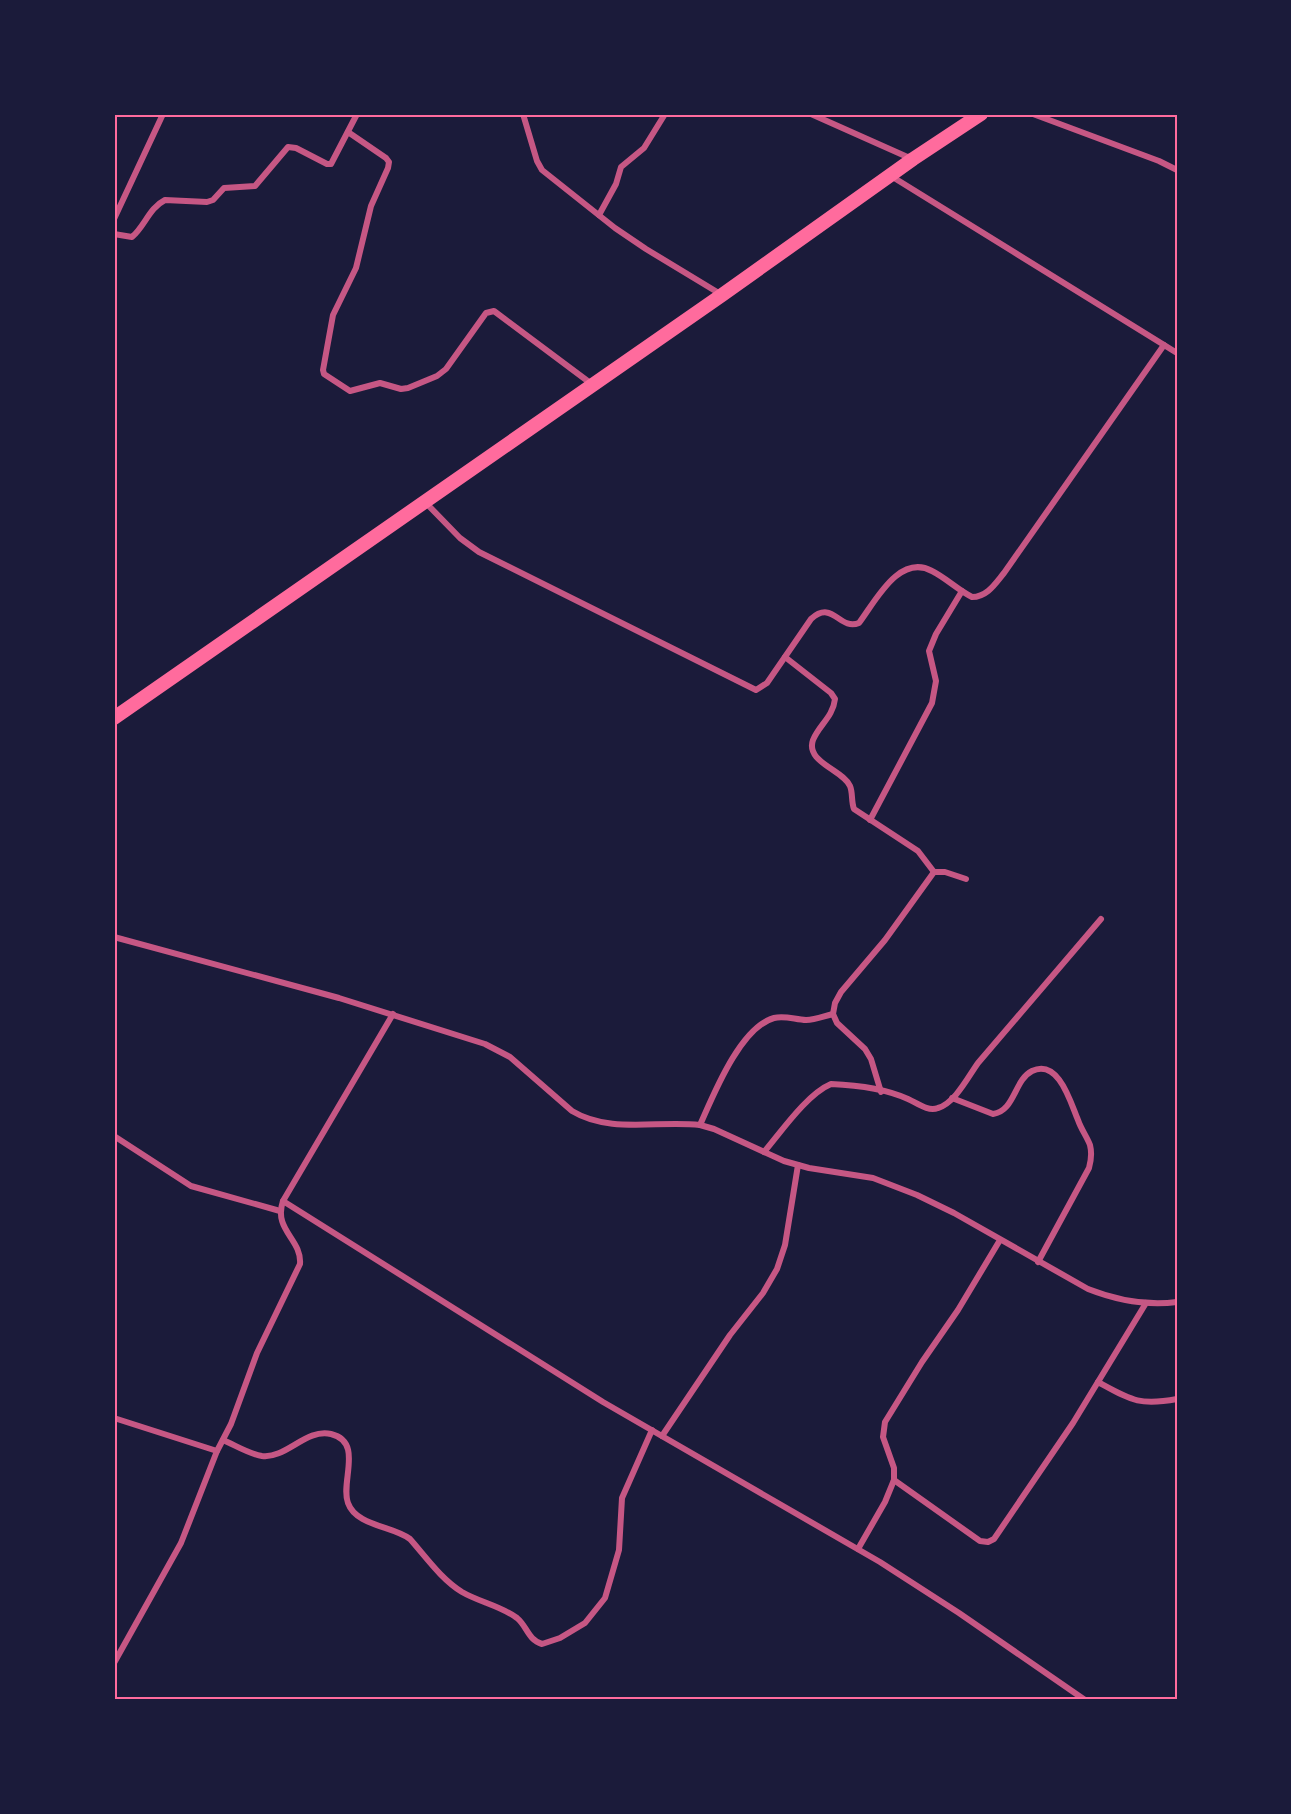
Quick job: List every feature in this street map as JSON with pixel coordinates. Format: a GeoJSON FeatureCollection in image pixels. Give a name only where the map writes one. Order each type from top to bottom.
{"type":"FeatureCollection","features":[{"type":"Feature","properties":{"kind":"main road"},"geometry":{"type":"LineString","coordinates":[[114,718],[722,295],[913,159],[981,114]]}},
{"type":"Feature","properties":{"kind":"street"},"geometry":{"type":"LineString","coordinates":[[114,219],[163,114]]}},
{"type":"Feature","properties":{"kind":"street"},"geometry":{"type":"LineString","coordinates":[[114,234],[132,237],[154,207],[165,200],[207,202],[213,200],[224,188],[255,186],[288,147],[296,148],[331,164],[357,114]]}},
{"type":"Feature","properties":{"kind":"street"},"geometry":{"type":"LineString","coordinates":[[523,114],[539,166],[599,215],[646,249],[722,295]]}},
{"type":"Feature","properties":{"kind":"street"},"geometry":{"type":"LineString","coordinates":[[599,215],[616,184],[621,167],[644,147],[664,114]]}},
{"type":"Feature","properties":{"kind":"street"},"geometry":{"type":"LineString","coordinates":[[811,114],[913,159]]}},
{"type":"Feature","properties":{"kind":"street"},"geometry":{"type":"LineString","coordinates":[[1033,114],[1159,161],[1177,170]]}},
{"type":"Feature","properties":{"kind":"street"},"geometry":{"type":"LineString","coordinates":[[348,132],[389,162],[371,206],[356,268],[333,315],[324,374],[350,391],[380,383],[408,388],[441,373],[490,310],[593,385]]}},
{"type":"Feature","properties":{"kind":"street"},"geometry":{"type":"LineString","coordinates":[[890,176],[1177,353]]}},
{"type":"Feature","properties":{"kind":"street"},"geometry":{"type":"LineString","coordinates":[[424,502],[460,538],[479,552],[756,690],[767,683],[816,614],[829,612],[847,623],[854,625],[859,623],[882,590],[908,568],[922,566],[972,597],[978,597],[987,592],[1004,573],[1164,345]]}},
{"type":"Feature","properties":{"kind":"street"},"geometry":{"type":"LineString","coordinates":[[870,820],[932,703],[936,681],[929,651],[936,634],[962,591]]}},
{"type":"Feature","properties":{"kind":"street"},"geometry":{"type":"LineString","coordinates":[[785,657],[831,693],[835,699],[832,712],[813,738],[812,750],[825,765],[847,781],[854,809],[918,851],[934,872]]}},
{"type":"Feature","properties":{"kind":"street"},"geometry":{"type":"LineString","coordinates":[[934,872],[945,872],[966,879]]}},
{"type":"Feature","properties":{"kind":"street"},"geometry":{"type":"LineString","coordinates":[[881,1092],[871,1059],[865,1049],[837,1023],[833,1014],[835,1003],[841,992],[885,940],[934,872]]}},
{"type":"Feature","properties":{"kind":"street"},"geometry":{"type":"LineString","coordinates":[[764,1152],[806,1104],[823,1087],[831,1084],[881,1092],[908,1099],[927,1108],[937,1109],[952,1098],[978,1063],[1101,919]]}},
{"type":"Feature","properties":{"kind":"street"},"geometry":{"type":"LineString","coordinates":[[114,937],[393,1014],[485,1044],[510,1057],[572,1112],[582,1118],[613,1124],[700,1125],[798,1165],[873,1178],[940,1206],[1070,1281],[1105,1296],[1146,1303],[1177,1302]]}},
{"type":"Feature","properties":{"kind":"street"},"geometry":{"type":"LineString","coordinates":[[114,1663],[181,1543],[217,1451],[231,1425],[260,1345],[300,1264],[299,1251],[286,1232],[280,1211],[283,1201],[393,1014]]}},
{"type":"Feature","properties":{"kind":"street"},"geometry":{"type":"LineString","coordinates":[[700,1125],[721,1077],[743,1044],[762,1023],[780,1017],[804,1020],[833,1014]]}},
{"type":"Feature","properties":{"kind":"street"},"geometry":{"type":"LineString","coordinates":[[952,1098],[993,1114],[999,1114],[1005,1109],[1027,1075],[1033,1070],[1041,1069],[1051,1072],[1066,1089],[1090,1146],[1091,1159],[1089,1168],[1038,1262]]}},
{"type":"Feature","properties":{"kind":"street"},"geometry":{"type":"LineString","coordinates":[[114,1136],[191,1186],[280,1211]]}},
{"type":"Feature","properties":{"kind":"street"},"geometry":{"type":"LineString","coordinates":[[662,1436],[730,1335],[767,1287],[777,1269],[785,1245],[798,1165]]}},
{"type":"Feature","properties":{"kind":"street"},"geometry":{"type":"LineString","coordinates":[[283,1201],[543,1365],[858,1549],[959,1613],[1085,1700]]}},
{"type":"Feature","properties":{"kind":"street"},"geometry":{"type":"LineString","coordinates":[[858,1549],[885,1503],[894,1480],[894,1468],[883,1437],[885,1422],[958,1310],[1000,1240]]}},
{"type":"Feature","properties":{"kind":"street"},"geometry":{"type":"LineString","coordinates":[[894,1480],[980,1541],[988,1542],[994,1539],[1098,1382],[1146,1303]]}},
{"type":"Feature","properties":{"kind":"street"},"geometry":{"type":"LineString","coordinates":[[1098,1382],[1127,1398],[1140,1402],[1152,1403],[1177,1399]]}},
{"type":"Feature","properties":{"kind":"street"},"geometry":{"type":"LineString","coordinates":[[114,1418],[217,1451]]}},
{"type":"Feature","properties":{"kind":"street"},"geometry":{"type":"LineString","coordinates":[[223,1440],[262,1456],[279,1452],[321,1434],[339,1437],[346,1443],[350,1453],[345,1490],[350,1509],[356,1515],[375,1525],[403,1534],[451,1585],[517,1618],[531,1638],[542,1644],[560,1638],[585,1623],[605,1598],[619,1550],[622,1498],[652,1430]]}}]}
